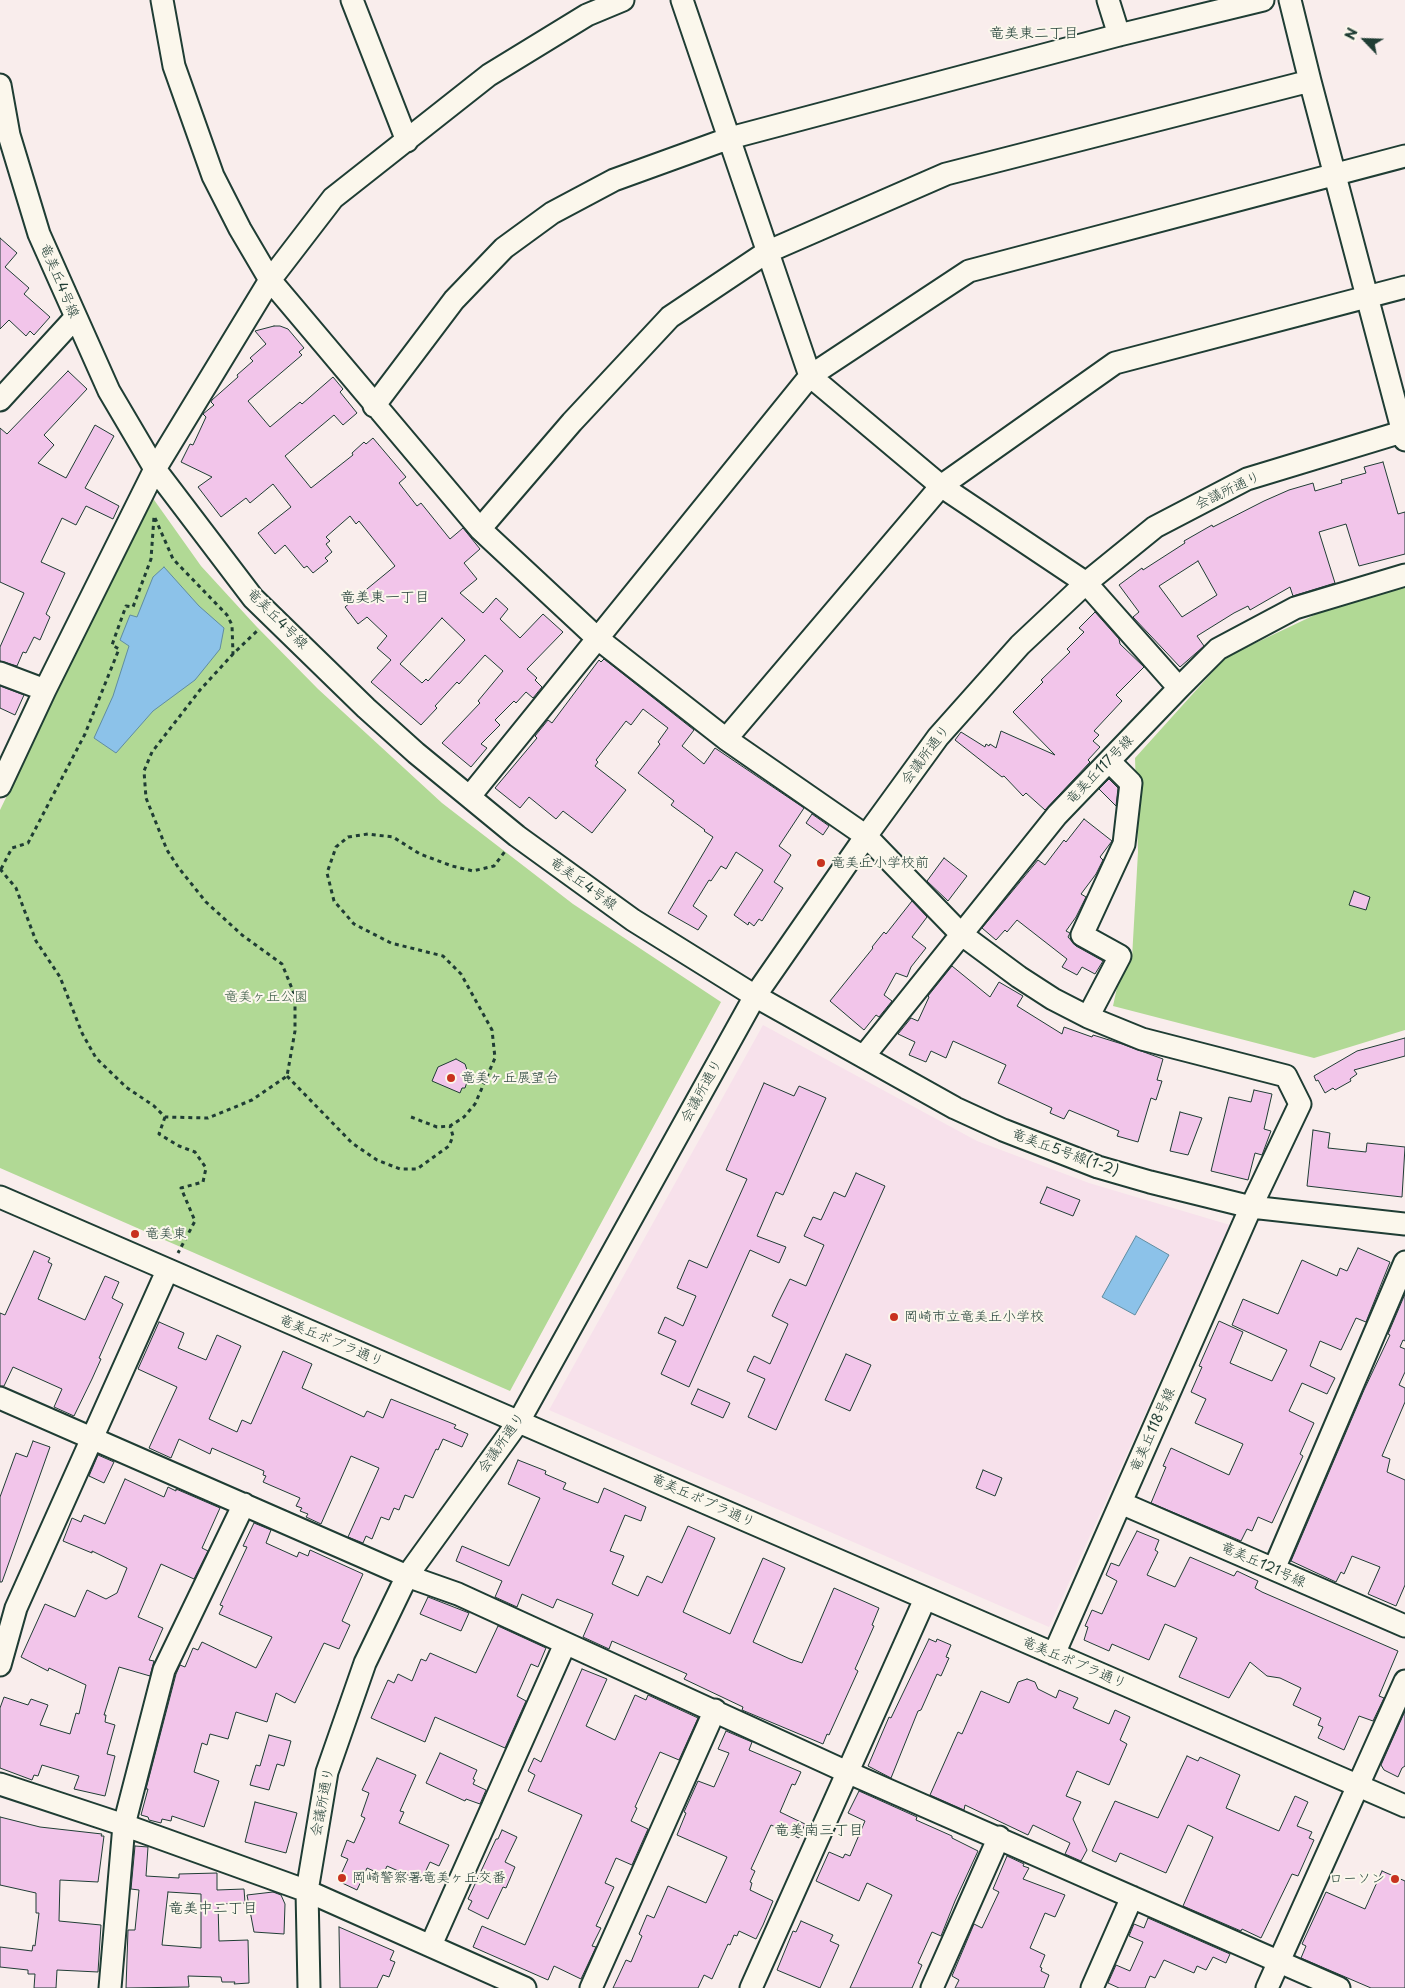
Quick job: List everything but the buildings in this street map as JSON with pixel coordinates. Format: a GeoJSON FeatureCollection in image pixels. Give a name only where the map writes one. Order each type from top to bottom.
{"type":"FeatureCollection","features":[{"type":"Feature","properties":{"kind":"street"},"geometry":{"type":"LineString","coordinates":[[162,0],[174,66],[213,176],[240,229],[270,280],[374,406],[480,529],[597,638],[726,739],[866,836],[961,934],[1019,978],[1053,999],[1088,1017],[1120,956],[1082,935],[1124,844],[1130,783],[1109,761]]}},
{"type":"Feature","properties":{"kind":"street"},"geometry":{"type":"LineString","coordinates":[[352,0],[407,141]]}},
{"type":"Feature","properties":{"kind":"street"},"geometry":{"type":"LineString","coordinates":[[0,786],[155,469],[270,280],[333,198],[489,75],[587,15],[623,0]]}},
{"type":"Feature","properties":{"kind":"street"},"geometry":{"type":"LineString","coordinates":[[682,0],[810,376],[940,486],[1086,583],[1179,688]]}},
{"type":"Feature","properties":{"kind":"street"},"geometry":{"type":"LineString","coordinates":[[1108,0],[1119,35]]}},
{"type":"Feature","properties":{"kind":"street"},"geometry":{"type":"LineString","coordinates":[[374,406],[454,300],[504,248],[552,213],[614,180],[730,138],[1119,35],[1263,0]]}},
{"type":"Feature","properties":{"kind":"street"},"geometry":{"type":"LineString","coordinates":[[1290,0],[1404,434]]}},
{"type":"Feature","properties":{"kind":"street"},"geometry":{"type":"LineString","coordinates":[[480,529],[572,422],[670,317],[767,252],[946,174],[1310,81]]}},
{"type":"Feature","properties":{"kind":"street","name":"竜美丘4号線"},"geometry":{"type":"LineString","coordinates":[[0,85],[5,140],[39,234],[109,391],[155,469],[253,598],[274,616],[366,708],[416,753],[517,836],[633,920],[755,996]]}},
{"type":"Feature","properties":{"kind":"street"},"geometry":{"type":"LineString","coordinates":[[470,796],[810,376],[969,271],[1405,156]]}},
{"type":"Feature","properties":{"kind":"street"},"geometry":{"type":"LineString","coordinates":[[726,739],[940,486],[1115,363],[1405,286]]}},
{"type":"Feature","properties":{"kind":"street"},"geometry":{"type":"LineString","coordinates":[[0,400],[75,318]]}},
{"type":"Feature","properties":{"kind":"street","name":"会議所通り"},"geometry":{"type":"LineString","coordinates":[[309,1988],[307,1891],[327,1772],[364,1663],[407,1576],[519,1421],[755,996],[866,836],[938,737],[1020,645],[1086,583],[1155,527],[1247,479],[1404,434]]}},
{"type":"Feature","properties":{"kind":"street","name":"竜美丘117号線"},"geometry":{"type":"LineString","coordinates":[[864,1056],[1057,815],[1218,649],[1295,608],[1405,575]]}},
{"type":"Feature","properties":{"kind":"street"},"geometry":{"type":"LineString","coordinates":[[0,673],[46,690]]}},
{"type":"Feature","properties":{"kind":"street","name":"竜美丘5号線(1-2)"},"geometry":{"type":"LineString","coordinates":[[755,996],[955,1108],[1098,1167],[1251,1207],[1405,1224]]}},
{"type":"Feature","properties":{"kind":"street","name":"竜美丘118号線"},"geometry":{"type":"LineString","coordinates":[[1054,1654],[1251,1207],[1300,1104],[1286,1076],[1142,1039],[1088,1017]]}},
{"type":"Feature","properties":{"kind":"street","name":"竜美丘ポプラ通り"},"geometry":{"type":"LineString","coordinates":[[0,1197],[1405,1806]]}},
{"type":"Feature","properties":{"kind":"street"},"geometry":{"type":"LineString","coordinates":[[1274,1569],[1405,1262]]}},
{"type":"Feature","properties":{"kind":"street"},"geometry":{"type":"LineString","coordinates":[[0,1664],[16,1608],[167,1271]]}},
{"type":"Feature","properties":{"kind":"street"},"geometry":{"type":"LineString","coordinates":[[0,1398],[407,1576],[458,1594],[848,1772],[1339,1988]]}},
{"type":"Feature","properties":{"kind":"street","name":"竜美丘121号線"},"geometry":{"type":"LineString","coordinates":[[1121,1503],[1405,1626]]}},
{"type":"Feature","properties":{"kind":"street"},"geometry":{"type":"LineString","coordinates":[[110,1988],[124,1825],[164,1670],[244,1504]]}},
{"type":"Feature","properties":{"kind":"street"},"geometry":{"type":"LineString","coordinates":[[751,1988],[925,1599]]}},
{"type":"Feature","properties":{"kind":"street"},"geometry":{"type":"LineString","coordinates":[[430,1945],[565,1644]]}},
{"type":"Feature","properties":{"kind":"street"},"geometry":{"type":"LineString","coordinates":[[1267,1988],[1405,1680]]}},
{"type":"Feature","properties":{"kind":"street"},"geometry":{"type":"LineString","coordinates":[[591,1988],[715,1710]]}},
{"type":"Feature","properties":{"kind":"street"},"geometry":{"type":"LineString","coordinates":[[0,1784],[124,1825],[307,1891],[525,1988]]}},
{"type":"Feature","properties":{"kind":"street"},"geometry":{"type":"LineString","coordinates":[[932,1988],[999,1837]]}},
{"type":"Feature","properties":{"kind":"street"},"geometry":{"type":"LineString","coordinates":[[1092,1988],[1132,1897]]}},
{"type":"Feature","properties":{"kind":"path"},"geometry":{"type":"LineString","coordinates":[[157,509],[154,517],[151,559],[134,607],[126,606],[112,645],[119,649],[85,734],[28,844],[12,848],[1,869],[16,888],[36,941],[60,977],[82,1033],[96,1058],[126,1087],[154,1106],[165,1117],[208,1118],[252,1100],[287,1076],[295,1031],[295,996],[282,964],[242,935],[200,895],[178,867],[167,850],[146,798],[144,771],[152,752],[200,690],[233,654],[274,616]]}},
{"type":"Feature","properties":{"kind":"path"},"geometry":{"type":"LineString","coordinates":[[154,517],[172,559],[226,615],[232,626],[233,654]]}},
{"type":"Feature","properties":{"kind":"path"},"geometry":{"type":"LineString","coordinates":[[411,1117],[437,1127],[450,1126],[464,1117],[475,1104],[495,1058],[492,1030],[461,974],[443,956],[391,943],[354,924],[334,900],[327,873],[336,847],[348,837],[368,834],[394,837],[420,854],[452,866],[473,871],[494,866],[517,836]]}},
{"type":"Feature","properties":{"kind":"path"},"geometry":{"type":"LineString","coordinates":[[287,1076],[352,1143],[377,1160],[400,1169],[416,1169],[449,1146],[453,1136],[450,1126]]}},
{"type":"Feature","properties":{"kind":"path"},"geometry":{"type":"LineString","coordinates":[[165,1117],[158,1134],[179,1146],[195,1152],[206,1168],[203,1182],[181,1188],[195,1220],[167,1271]]}},
{"type":"Feature","properties":{"kind":"shaded area","name":"岡崎市立竜美丘小学校"},"geometry":{"type":"Polygon","coordinates":[[[763,1025],[977,1141],[1089,1183],[1230,1225],[1049,1627],[549,1410],[763,1025]]]}},
{"type":"Feature","properties":{"kind":"green space","name":"竜美ヶ丘公園"},"geometry":{"type":"Polygon","coordinates":[[[152,497],[201,566],[256,626],[318,689],[442,803],[573,904],[721,1002],[510,1391],[0,1168],[0,810],[152,497]]]}},
{"type":"Feature","properties":{"kind":"green space"},"geometry":{"type":"Polygon","coordinates":[[[1405,586],[1405,1030],[1314,1058],[1113,1006],[1118,983],[1132,958],[1138,852],[1135,758],[1226,657],[1323,611],[1405,586]]]}},
{"type":"Feature","properties":{"kind":"water"},"geometry":{"type":"Polygon","coordinates":[[[164,567],[199,606],[224,628],[220,649],[195,680],[153,711],[116,753],[94,738],[113,696],[129,646],[120,640],[130,615],[137,617],[153,577],[164,567]]]}},
{"type":"Feature","properties":{"kind":"water"},"geometry":{"type":"Polygon","coordinates":[[[1136,1236],[1169,1255],[1135,1315],[1102,1297],[1136,1236]]]}},
{"type":"Feature","properties":{"kind":"place","name":"竜美丘小学校前"},"geometry":{"type":"Point","coordinates":[821,863]}},
{"type":"Feature","properties":{"kind":"place","name":"竜美ヶ丘展望台"},"geometry":{"type":"Point","coordinates":[451,1078]}},
{"type":"Feature","properties":{"kind":"place","name":"竜美東"},"geometry":{"type":"Point","coordinates":[135,1234]}},
{"type":"Feature","properties":{"kind":"place","name":"岡崎市立竜美丘小学校"},"geometry":{"type":"Point","coordinates":[894,1317]}},
{"type":"Feature","properties":{"kind":"place","name":"岡崎警察署竜美ヶ丘交番"},"geometry":{"type":"Point","coordinates":[342,1878]}},
{"type":"Feature","properties":{"kind":"place","name":"ローソン"},"geometry":{"type":"Point","coordinates":[1395,1879]}},
{"type":"Feature","properties":{"kind":"district","name":"竜美東二丁目"},"geometry":{"type":"Point","coordinates":[1034,34]}},
{"type":"Feature","properties":{"kind":"district","name":"竜美東一丁目"},"geometry":{"type":"Point","coordinates":[385,598]}},
{"type":"Feature","properties":{"kind":"district","name":"竜美南三丁目"},"geometry":{"type":"Point","coordinates":[819,1831]}},
{"type":"Feature","properties":{"kind":"district","name":"竜美中二丁目"},"geometry":{"type":"Point","coordinates":[213,1909]}}]}
